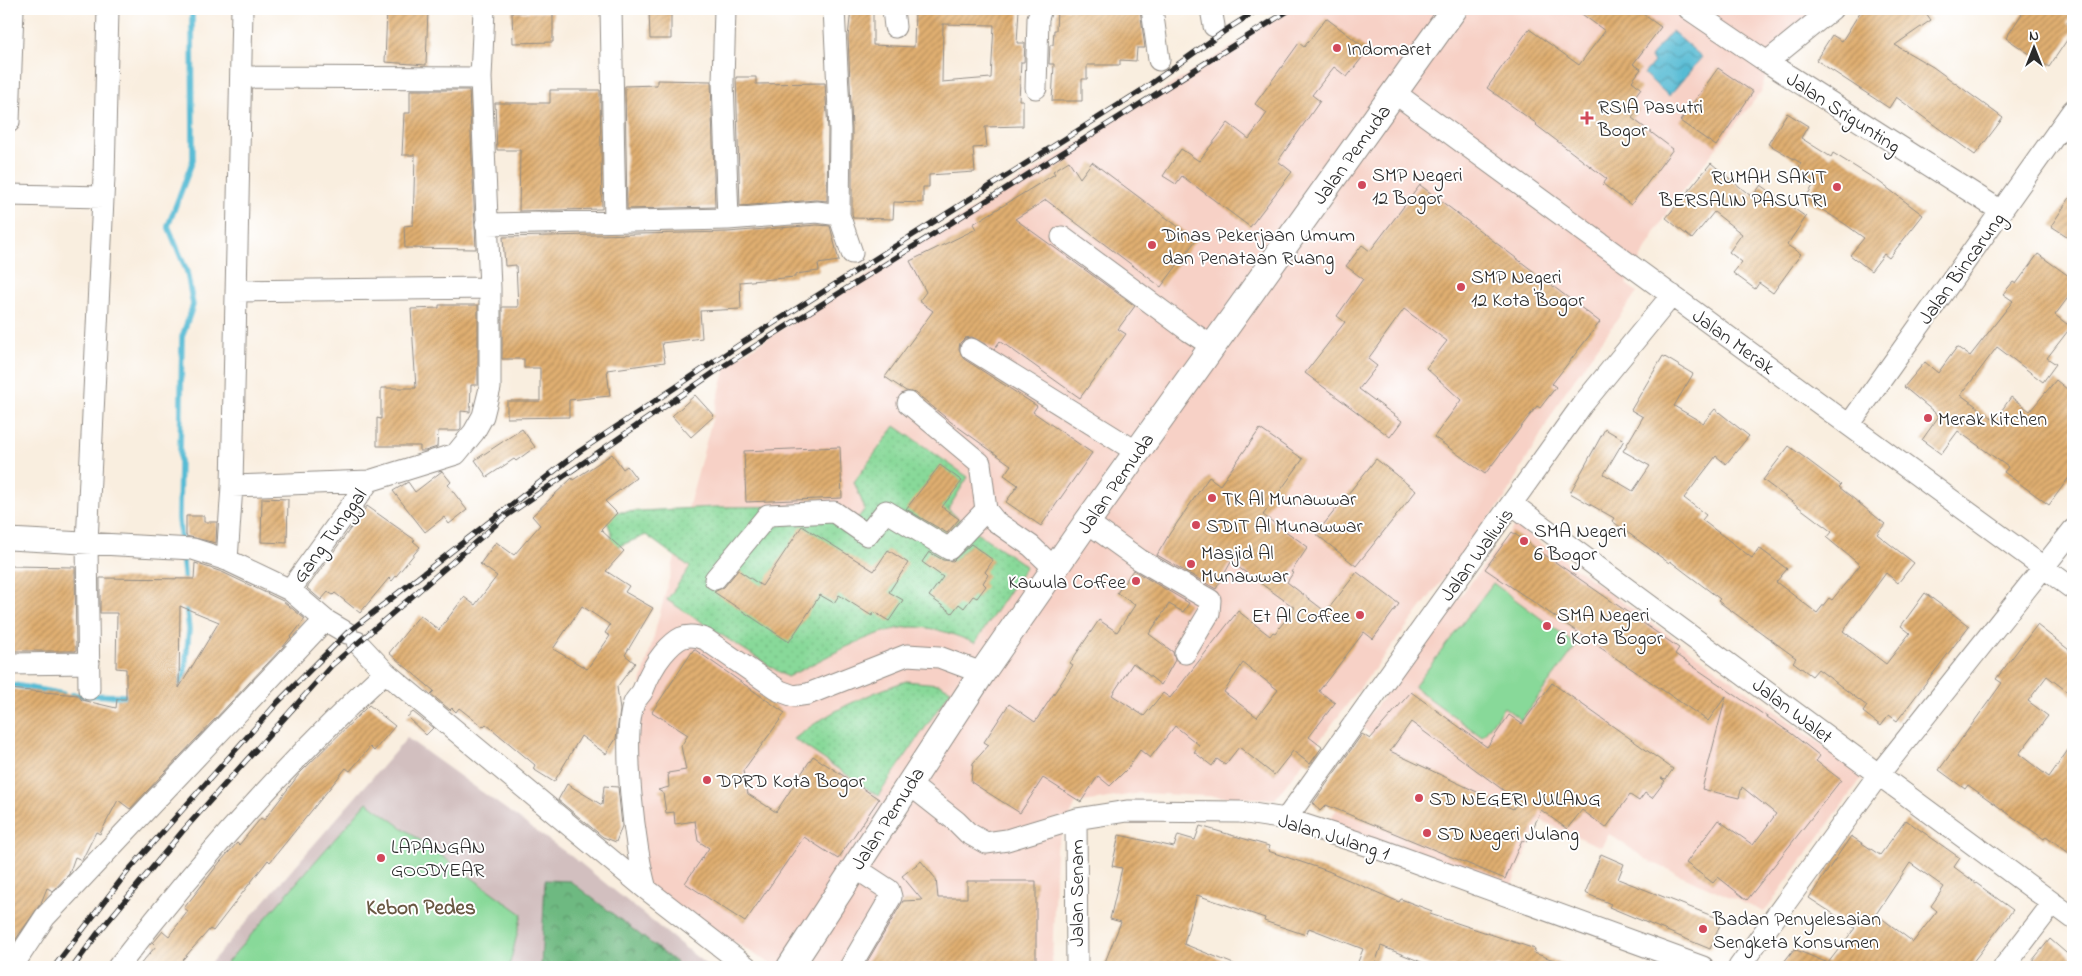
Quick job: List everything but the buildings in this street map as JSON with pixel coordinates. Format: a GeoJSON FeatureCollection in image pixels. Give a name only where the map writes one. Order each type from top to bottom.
{"type":"FeatureCollection","features":[{"type":"Feature","properties":{"kind":"main road","name":"Jalan Pemuda"},"geometry":{"type":"LineString","coordinates":[[790,967],[982,673],[1054,568],[1454,9]]}},
{"type":"Feature","properties":{"kind":"street"},"geometry":{"type":"LineString","coordinates":[[9,122],[13,9]]}},
{"type":"Feature","properties":{"kind":"street"},"geometry":{"type":"LineString","coordinates":[[89,689],[87,543],[103,197],[108,9]]}},
{"type":"Feature","properties":{"kind":"street"},"geometry":{"type":"LineString","coordinates":[[227,560],[232,486],[242,9]]}},
{"type":"Feature","properties":{"kind":"street"},"geometry":{"type":"LineString","coordinates":[[232,486],[369,481],[456,454],[474,432],[483,416],[490,388],[490,288],[481,78],[484,9]]}},
{"type":"Feature","properties":{"kind":"street"},"geometry":{"type":"LineString","coordinates":[[611,9],[615,221]]}},
{"type":"Feature","properties":{"kind":"street"},"geometry":{"type":"LineString","coordinates":[[724,9],[723,82],[728,219]]}},
{"type":"Feature","properties":{"kind":"street"},"geometry":{"type":"LineString","coordinates":[[834,9],[840,130],[839,216],[852,253]]}},
{"type":"Feature","properties":{"kind":"street"},"geometry":{"type":"LineString","coordinates":[[1036,88],[1038,18],[1041,9]]}},
{"type":"Feature","properties":{"kind":"street"},"geometry":{"type":"LineString","coordinates":[[1152,9],[1159,60]]}},
{"type":"Feature","properties":{"kind":"street","name":"Jalan Srigunting"},"geometry":{"type":"LineString","coordinates":[[1689,9],[1767,62],[2002,211]]}},
{"type":"Feature","properties":{"kind":"street"},"geometry":{"type":"LineString","coordinates":[[1767,62],[1832,9]]}},
{"type":"Feature","properties":{"kind":"street"},"geometry":{"type":"LineString","coordinates":[[242,77],[481,78]]}},
{"type":"Feature","properties":{"kind":"street","name":"Jalan Merak"},"geometry":{"type":"LineString","coordinates":[[1395,93],[2073,589]]}},
{"type":"Feature","properties":{"kind":"street","name":"Jalan Bincarung"},"geometry":{"type":"LineString","coordinates":[[1849,425],[2073,110]]}},
{"type":"Feature","properties":{"kind":"street"},"geometry":{"type":"LineString","coordinates":[[9,195],[103,197]]}},
{"type":"Feature","properties":{"kind":"street"},"geometry":{"type":"LineString","coordinates":[[486,224],[728,219],[818,212],[839,216]]}},
{"type":"Feature","properties":{"kind":"street"},"geometry":{"type":"LineString","coordinates":[[1062,236],[1189,331],[1212,346]]}},
{"type":"Feature","properties":{"kind":"street"},"geometry":{"type":"LineString","coordinates":[[236,291],[490,288]]}},
{"type":"Feature","properties":{"kind":"street","name":"Jalan Waliwis"},"geometry":{"type":"LineString","coordinates":[[1286,819],[1582,404],[1672,295]]}},
{"type":"Feature","properties":{"kind":"street"},"geometry":{"type":"LineString","coordinates":[[971,348],[1137,452]]}},
{"type":"Feature","properties":{"kind":"street"},"geometry":{"type":"LineString","coordinates":[[908,403],[980,463],[986,510],[995,521],[1031,546],[1054,568]]}},
{"type":"Feature","properties":{"kind":"street","name":"Gang Tunggal"},"geometry":{"type":"LineString","coordinates":[[290,590],[369,481]]}},
{"type":"Feature","properties":{"kind":"street","name":"Jalan Walet"},"geometry":{"type":"LineString","coordinates":[[1512,504],[2073,918]]}},
{"type":"Feature","properties":{"kind":"street"},"geometry":{"type":"LineString","coordinates":[[714,579],[768,515],[834,512],[867,535],[886,511],[949,549],[986,510]]}},
{"type":"Feature","properties":{"kind":"street"},"geometry":{"type":"LineString","coordinates":[[1086,522],[1140,560],[1210,600],[1209,613],[1185,652]]}},
{"type":"Feature","properties":{"kind":"street"},"geometry":{"type":"LineString","coordinates":[[1739,967],[1879,774],[2073,530]]}},
{"type":"Feature","properties":{"kind":"street"},"geometry":{"type":"LineString","coordinates":[[9,539],[193,549],[227,560],[290,590],[325,620],[352,638],[385,672],[646,888],[747,967]]}},
{"type":"Feature","properties":{"kind":"street"},"geometry":{"type":"LineString","coordinates":[[12,967],[45,917],[325,620]]}},
{"type":"Feature","properties":{"kind":"street"},"geometry":{"type":"LineString","coordinates":[[646,888],[634,822],[628,742],[630,720],[634,702],[642,692],[646,679],[673,642],[683,636],[695,635],[705,639],[780,691],[794,696],[808,694],[907,655],[939,657],[982,673]]}},
{"type":"Feature","properties":{"kind":"street"},"geometry":{"type":"LineString","coordinates":[[9,664],[89,663]]}},
{"type":"Feature","properties":{"kind":"street"},"geometry":{"type":"LineString","coordinates":[[118,967],[163,908],[239,821],[385,672]]}},
{"type":"Feature","properties":{"kind":"street","name":"Jalan Julang 1"},"geometry":{"type":"LineString","coordinates":[[909,784],[968,832],[986,843],[1007,840],[1076,819],[1127,810],[1240,812],[1286,819],[1376,848],[1691,965]]}},
{"type":"Feature","properties":{"kind":"street","name":"Jalan Senam"},"geometry":{"type":"LineString","coordinates":[[1076,819],[1077,967]]}},
{"type":"Feature","properties":{"kind":"street"},"geometry":{"type":"LineString","coordinates":[[850,967],[891,897],[889,890],[854,867]]}},
{"type":"Feature","properties":{"kind":"street"},"geometry":{"type":"LineString","coordinates":[[2004,967],[2053,903]]}},
{"type":"Feature","properties":{"kind":"shaded area"},"geometry":{"type":"Polygon","coordinates":[[[1291,9],[1829,9],[1770,60],[1761,92],[1671,205],[1626,284],[1637,292],[1563,395],[1505,498],[1275,799],[1141,793],[1076,803],[1056,848],[1052,967],[776,967],[646,889],[628,732],[727,364],[1291,9]]]}},
{"type":"Feature","properties":{"kind":"shaded area","name":"SMA Negeri 6 Kota Bogor"},"geometry":{"type":"Polygon","coordinates":[[[1515,525],[1864,775],[1764,912],[1649,861],[1609,834],[1601,847],[1540,820],[1508,893],[1328,822],[1381,745],[1361,726],[1515,525]]]}},
{"type":"Feature","properties":{"kind":"shaded area"},"geometry":{"type":"Polygon","coordinates":[[[407,738],[579,862],[709,967],[207,967],[407,738]]]}},
{"type":"Feature","properties":{"kind":"green space"},"geometry":{"type":"Polygon","coordinates":[[[895,426],[968,477],[948,509],[966,525],[1026,566],[975,643],[952,634],[927,628],[911,627],[897,629],[848,646],[787,677],[667,600],[690,567],[646,535],[612,549],[611,532],[604,513],[714,507],[829,506],[852,525],[865,509],[854,482],[895,426]]]}},
{"type":"Feature","properties":{"kind":"green space"},"geometry":{"type":"Polygon","coordinates":[[[1493,583],[1577,645],[1521,720],[1504,707],[1482,737],[1414,687],[1493,583]]]}},
{"type":"Feature","properties":{"kind":"green space"},"geometry":{"type":"Polygon","coordinates":[[[906,681],[939,684],[951,690],[878,796],[794,739],[833,712],[876,692],[906,681]]]}},
{"type":"Feature","properties":{"kind":"green space","name":"LAPANGAN GOODYEAR"},"geometry":{"type":"Polygon","coordinates":[[[367,802],[522,914],[509,967],[223,967],[367,802]]]}},
{"type":"Feature","properties":{"kind":"green space"},"geometry":{"type":"Polygon","coordinates":[[[545,880],[570,881],[682,967],[541,967],[545,880]]]}},
{"type":"Feature","properties":{"kind":"water"},"geometry":{"type":"Polygon","coordinates":[[[1672,31],[1702,57],[1669,96],[1644,74],[1654,62],[1650,57],[1672,31]]]}},
{"type":"Feature","properties":{"kind":"waterway"},"geometry":{"type":"LineString","coordinates":[[181,543],[179,518],[182,337],[193,305],[187,272],[168,226],[193,160],[192,9]]}},
{"type":"Feature","properties":{"kind":"waterway"},"geometry":{"type":"LineString","coordinates":[[182,552],[185,586]]}},
{"type":"Feature","properties":{"kind":"waterway"},"geometry":{"type":"LineString","coordinates":[[174,688],[184,678],[189,630],[186,602]]}},
{"type":"Feature","properties":{"kind":"waterway"},"geometry":{"type":"LineString","coordinates":[[9,684],[63,694]]}},
{"type":"Feature","properties":{"kind":"waterway"},"geometry":{"type":"LineString","coordinates":[[72,695],[133,696]]}},
{"type":"Feature","properties":{"kind":"railway"},"geometry":{"type":"LineString","coordinates":[[54,967],[128,871],[278,702],[347,633],[580,451],[739,345],[1142,90],[1259,9]]}},
{"type":"Feature","properties":{"kind":"railway"},"geometry":{"type":"LineString","coordinates":[[73,967],[98,933],[182,832],[332,665],[506,516],[722,367],[1291,9]]}},
{"type":"Feature","properties":{"kind":"place","name":"Indomaret"},"geometry":{"type":"Point","coordinates":[1337,48]}},
{"type":"Feature","properties":{"kind":"place","name":"RSIA Pasutri Bogor"},"geometry":{"type":"Point","coordinates":[1587,118]}},
{"type":"Feature","properties":{"kind":"place","name":"SMP Negeri 12 Bogor"},"geometry":{"type":"Point","coordinates":[1362,185]}},
{"type":"Feature","properties":{"kind":"place","name":"RUMAH SAKIT BERSALIN PASUTRI"},"geometry":{"type":"Point","coordinates":[1837,187]}},
{"type":"Feature","properties":{"kind":"place","name":"Dinas Pekerjaan Umum dan Penataan Ruang"},"geometry":{"type":"Point","coordinates":[1152,245]}},
{"type":"Feature","properties":{"kind":"place","name":"SMP Negeri 12 Kota Bogor"},"geometry":{"type":"Point","coordinates":[1461,287]}},
{"type":"Feature","properties":{"kind":"place","name":"Merak Kitchen"},"geometry":{"type":"Point","coordinates":[1928,418]}},
{"type":"Feature","properties":{"kind":"place","name":"TK Al Munawwar"},"geometry":{"type":"Point","coordinates":[1212,498]}},
{"type":"Feature","properties":{"kind":"place","name":"SDIT Al Munawwar"},"geometry":{"type":"Point","coordinates":[1196,525]}},
{"type":"Feature","properties":{"kind":"place","name":"SMA Negeri 6 Bogor"},"geometry":{"type":"Point","coordinates":[1524,541]}},
{"type":"Feature","properties":{"kind":"place","name":"Masjid Al Munawwar"},"geometry":{"type":"Point","coordinates":[1191,564]}},
{"type":"Feature","properties":{"kind":"place","name":"Kawula Coffee"},"geometry":{"type":"Point","coordinates":[1136,581]}},
{"type":"Feature","properties":{"kind":"place","name":"Et Al Coffee"},"geometry":{"type":"Point","coordinates":[1360,615]}},
{"type":"Feature","properties":{"kind":"place","name":"SMA Negeri 6 Kota Bogor"},"geometry":{"type":"Point","coordinates":[1547,626]}},
{"type":"Feature","properties":{"kind":"place","name":"DPRD Kota Bogor"},"geometry":{"type":"Point","coordinates":[707,780]}},
{"type":"Feature","properties":{"kind":"place","name":"SD NEGERI JULANG"},"geometry":{"type":"Point","coordinates":[1419,798]}},
{"type":"Feature","properties":{"kind":"place","name":"SD Negeri Julang"},"geometry":{"type":"Point","coordinates":[1427,833]}},
{"type":"Feature","properties":{"kind":"place","name":"LAPANGAN GOODYEAR"},"geometry":{"type":"Point","coordinates":[381,858]}},
{"type":"Feature","properties":{"kind":"place","name":"Badan Penyelesaian Sengketa Konsumen"},"geometry":{"type":"Point","coordinates":[1703,929]}},
{"type":"Feature","properties":{"kind":"district","name":"Kebon Pedes"},"geometry":{"type":"Point","coordinates":[421,907]}}]}
